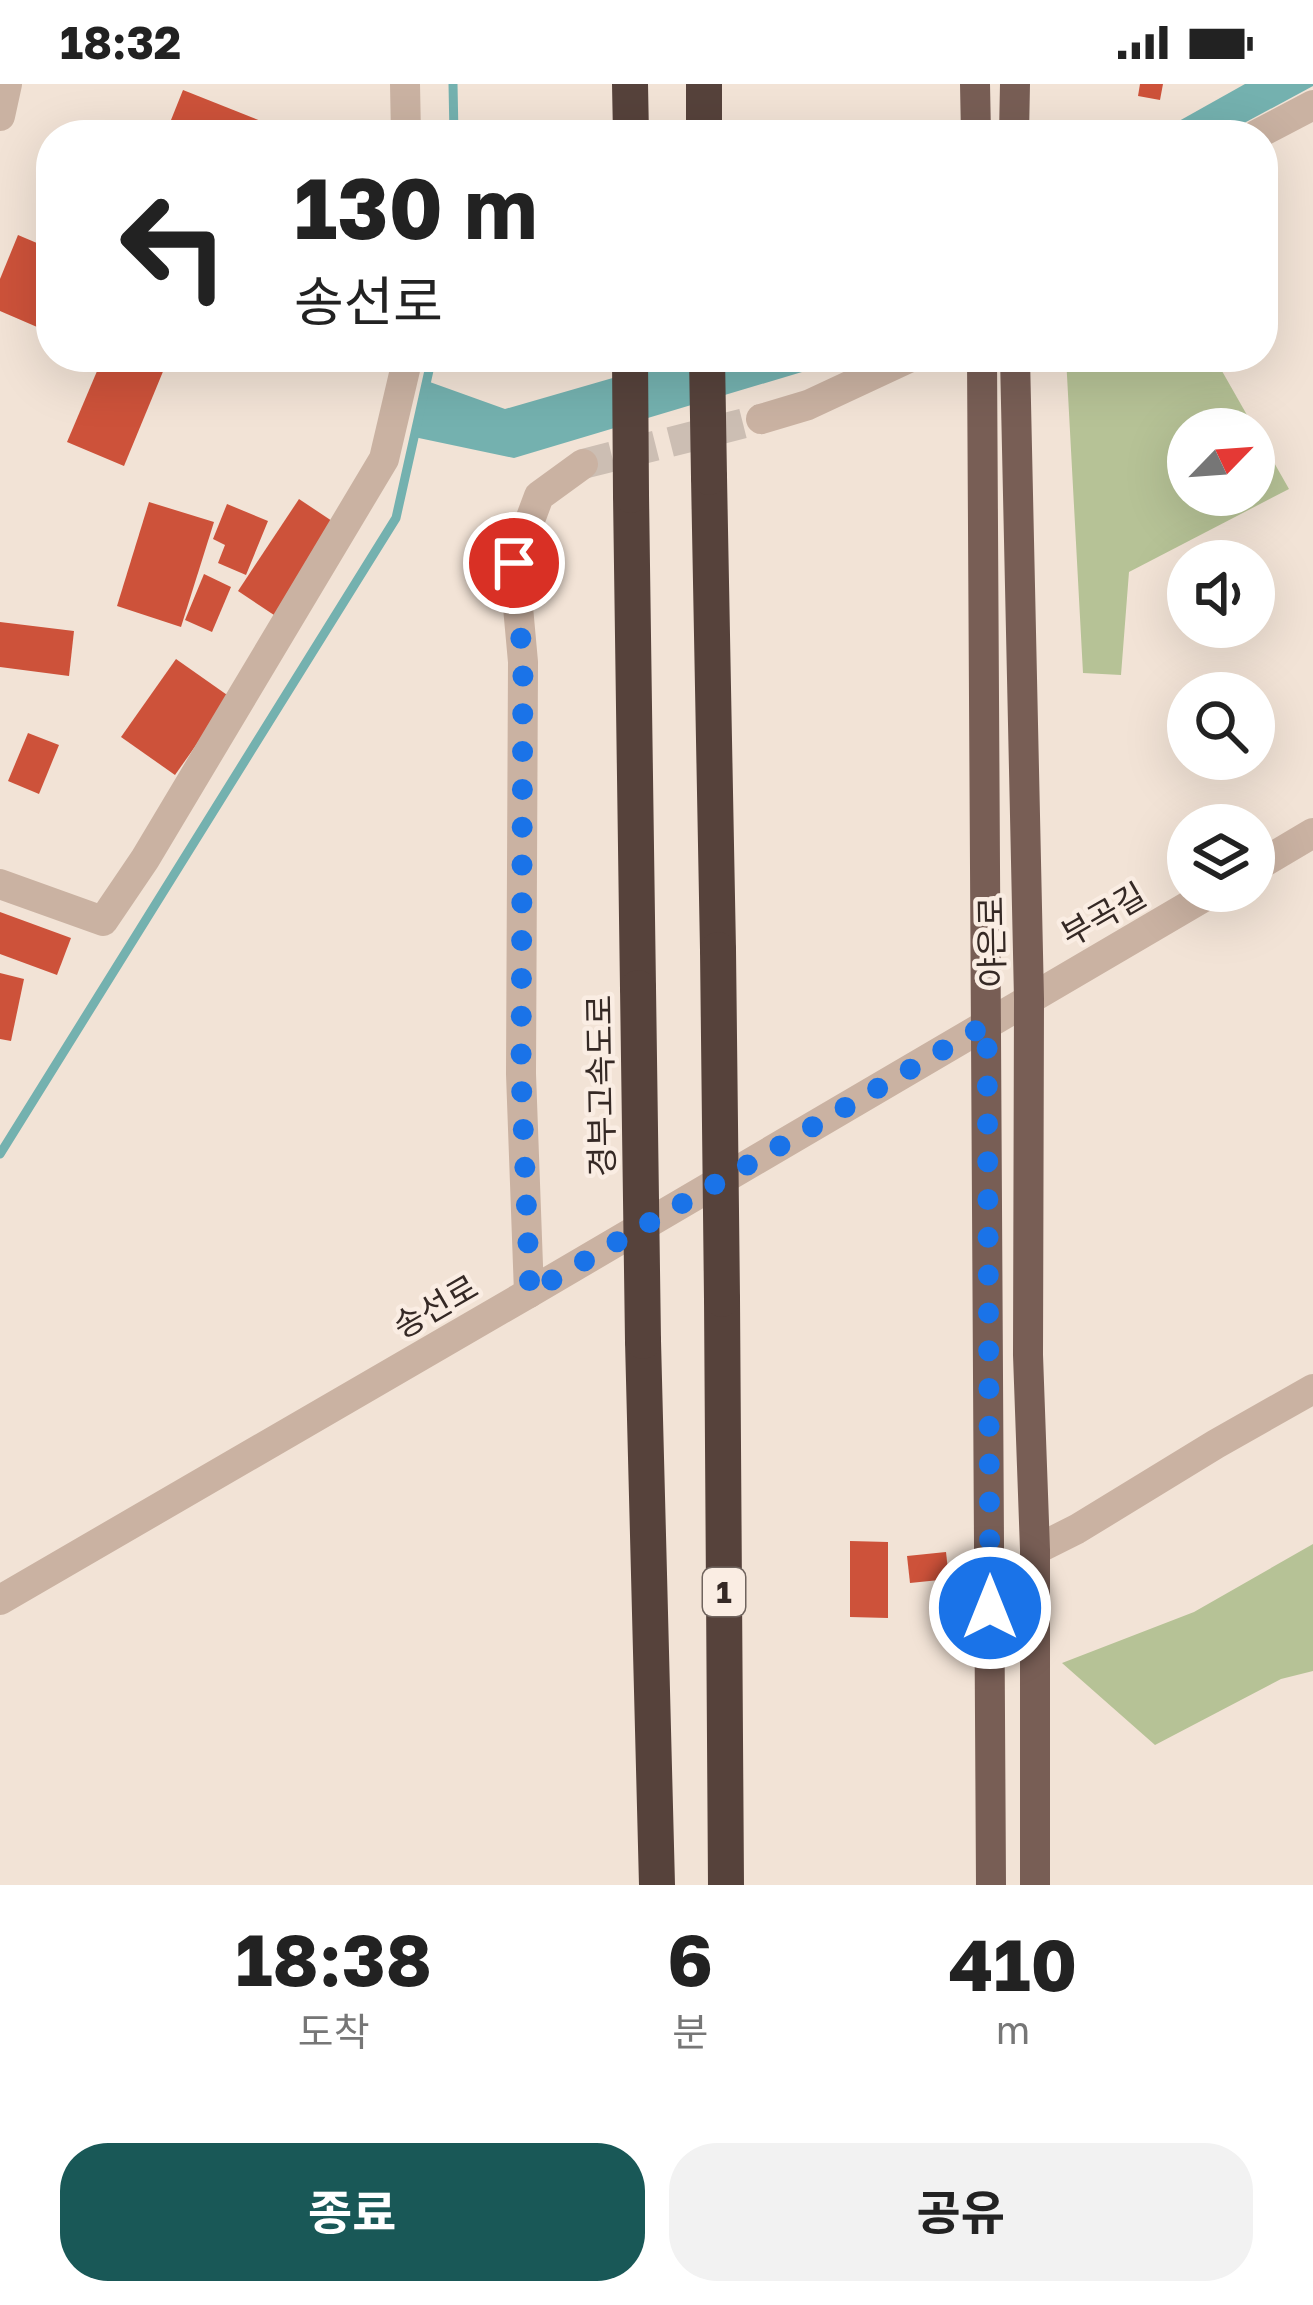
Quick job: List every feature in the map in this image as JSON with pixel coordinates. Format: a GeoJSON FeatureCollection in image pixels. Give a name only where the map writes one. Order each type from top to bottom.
{"type":"FeatureCollection","features":[{"type":"Feature","properties":{"kind":"highway"},"geometry":{"type":"LineString","coordinates":[[631,84],[632,120]]}},
{"type":"Feature","properties":{"kind":"highway"},"geometry":{"type":"LineString","coordinates":[[704,84],[704,120]]}},
{"type":"Feature","properties":{"kind":"highway","name":"경부고속도로"},"geometry":{"type":"LineString","coordinates":[[630,372],[643,1341],[656,1885]]}},
{"type":"Feature","properties":{"kind":"highway","name":"1"},"geometry":{"type":"LineString","coordinates":[[707,372],[726,1885]]}},
{"type":"Feature","properties":{"kind":"main road"},"geometry":{"type":"LineString","coordinates":[[975,84],[976,120]]}},
{"type":"Feature","properties":{"kind":"main road"},"geometry":{"type":"LineString","coordinates":[[1015,84],[1015,120]]}},
{"type":"Feature","properties":{"kind":"main road","name":"야은로"},"geometry":{"type":"LineString","coordinates":[[982,372],[992,1885]]}},
{"type":"Feature","properties":{"kind":"main road","name":"야은로"},"geometry":{"type":"LineString","coordinates":[[1015,372],[1028,999],[1028,1355],[1035,1550],[1034,1885]]}},
{"type":"Feature","properties":{"kind":"street"},"geometry":{"type":"LineString","coordinates":[[0,116],[8,84]]}},
{"type":"Feature","properties":{"kind":"street"},"geometry":{"type":"LineString","coordinates":[[404,84],[405,120]]}},
{"type":"Feature","properties":{"kind":"street"},"geometry":{"type":"LineString","coordinates":[[1278,123],[1313,105]]}},
{"type":"Feature","properties":{"kind":"street"},"geometry":{"type":"LineString","coordinates":[[0,884],[103,921],[145,859],[384,459],[404,372]]}},
{"type":"Feature","properties":{"kind":"street"},"geometry":{"type":"LineString","coordinates":[[761,419],[808,405],[879,372]]}},
{"type":"Feature","properties":{"kind":"street"},"geometry":{"type":"LineString","coordinates":[[530,1293],[521,1074],[523,662],[514,563],[539,496],[583,464]]}},
{"type":"Feature","properties":{"kind":"street"},"geometry":{"type":"LineString","coordinates":[[1275,856],[1313,833]]}},
{"type":"Feature","properties":{"kind":"street","name":"부곡길"},"geometry":{"type":"LineString","coordinates":[[1028,999],[1178,912]]}},
{"type":"Feature","properties":{"kind":"street","name":"송선로"},"geometry":{"type":"LineString","coordinates":[[0,1600],[1028,999]]}},
{"type":"Feature","properties":{"kind":"street"},"geometry":{"type":"LineString","coordinates":[[1035,1550],[1313,1389]]}},
{"type":"Feature","properties":{"kind":"green space"},"geometry":{"type":"Polygon","coordinates":[[[1067,372],[1223,372],[1243,408],[1167,408],[1167,516],[1237,516],[1191,540],[1167,540],[1167,552],[1129,572],[1121,675],[1083,673],[1067,372]]]}},
{"type":"Feature","properties":{"kind":"green space"},"geometry":{"type":"Polygon","coordinates":[[[1275,464],[1289,489],[1275,496],[1275,464]]]}},
{"type":"Feature","properties":{"kind":"green space"},"geometry":{"type":"Polygon","coordinates":[[[1313,1544],[1313,1671],[1281,1679],[1155,1745],[1062,1663],[1194,1612],[1313,1544]]]}},
{"type":"Feature","properties":{"kind":"water"},"geometry":{"type":"Polygon","coordinates":[[[1245,84],[1313,84],[1250,120],[1181,120],[1245,84]]]}},
{"type":"Feature","properties":{"kind":"water"},"geometry":{"type":"Polygon","coordinates":[[[802,372],[514,458],[414,437],[427,381],[505,409],[630,373],[802,372]]]}},
{"type":"Feature","properties":{"kind":"building"},"geometry":{"type":"Polygon","coordinates":[[[1140,84],[1163,84],[1160,100],[1138,96],[1140,84]]]}},
{"type":"Feature","properties":{"kind":"building"},"geometry":{"type":"Polygon","coordinates":[[[183,90],[258,120],[171,120],[183,90]]]}},
{"type":"Feature","properties":{"kind":"building"},"geometry":{"type":"Polygon","coordinates":[[[18,235],[36,243],[36,327],[0,311],[0,279],[18,235]]]}},
{"type":"Feature","properties":{"kind":"building"},"geometry":{"type":"Polygon","coordinates":[[[97,372],[163,372],[124,466],[67,442],[97,372]]]}},
{"type":"Feature","properties":{"kind":"building"},"geometry":{"type":"Polygon","coordinates":[[[299,499],[338,525],[277,617],[238,591],[299,499]]]}},
{"type":"Feature","properties":{"kind":"building"},"geometry":{"type":"Polygon","coordinates":[[[149,502],[214,522],[181,627],[117,606],[149,502]]]}},
{"type":"Feature","properties":{"kind":"building"},"geometry":{"type":"Polygon","coordinates":[[[227,504],[268,521],[246,575],[218,563],[225,545],[213,539],[227,504]]]}},
{"type":"Feature","properties":{"kind":"building"},"geometry":{"type":"Polygon","coordinates":[[[204,574],[231,587],[212,632],[185,620],[204,574]]]}},
{"type":"Feature","properties":{"kind":"building"},"geometry":{"type":"Polygon","coordinates":[[[0,622],[74,631],[69,676],[0,667],[0,622]]]}},
{"type":"Feature","properties":{"kind":"building"},"geometry":{"type":"Polygon","coordinates":[[[176,659],[230,697],[175,775],[121,737],[176,659]]]}},
{"type":"Feature","properties":{"kind":"building"},"geometry":{"type":"Polygon","coordinates":[[[28,733],[59,745],[39,794],[8,781],[28,733]]]}},
{"type":"Feature","properties":{"kind":"building"},"geometry":{"type":"Polygon","coordinates":[[[0,912],[71,938],[57,975],[0,954],[0,912]]]}},
{"type":"Feature","properties":{"kind":"building"},"geometry":{"type":"Polygon","coordinates":[[[0,973],[24,979],[11,1041],[0,1039],[0,973]]]}},
{"type":"Feature","properties":{"kind":"building"},"geometry":{"type":"Polygon","coordinates":[[[850,1541],[888,1542],[888,1618],[850,1617],[850,1541]]]}},
{"type":"Feature","properties":{"kind":"building"},"geometry":{"type":"Polygon","coordinates":[[[946,1552],[949,1579],[910,1583],[907,1556],[946,1552]]]}},
{"type":"Feature","properties":{"kind":"waterway"},"geometry":{"type":"LineString","coordinates":[[453,84],[454,120]]}},
{"type":"Feature","properties":{"kind":"waterway"},"geometry":{"type":"LineString","coordinates":[[0,1154],[396,518],[429,372]]}},
{"type":"Feature","properties":{"kind":"tunnel"},"geometry":{"type":"LineString","coordinates":[[583,464],[761,419]]}},
{"type":"Feature","properties":{"kind":"route"},"geometry":{"type":"LineString","coordinates":[[514,563],[523,662],[521,1074],[530,1293],[987,1024],[990,1608]]}}]}
